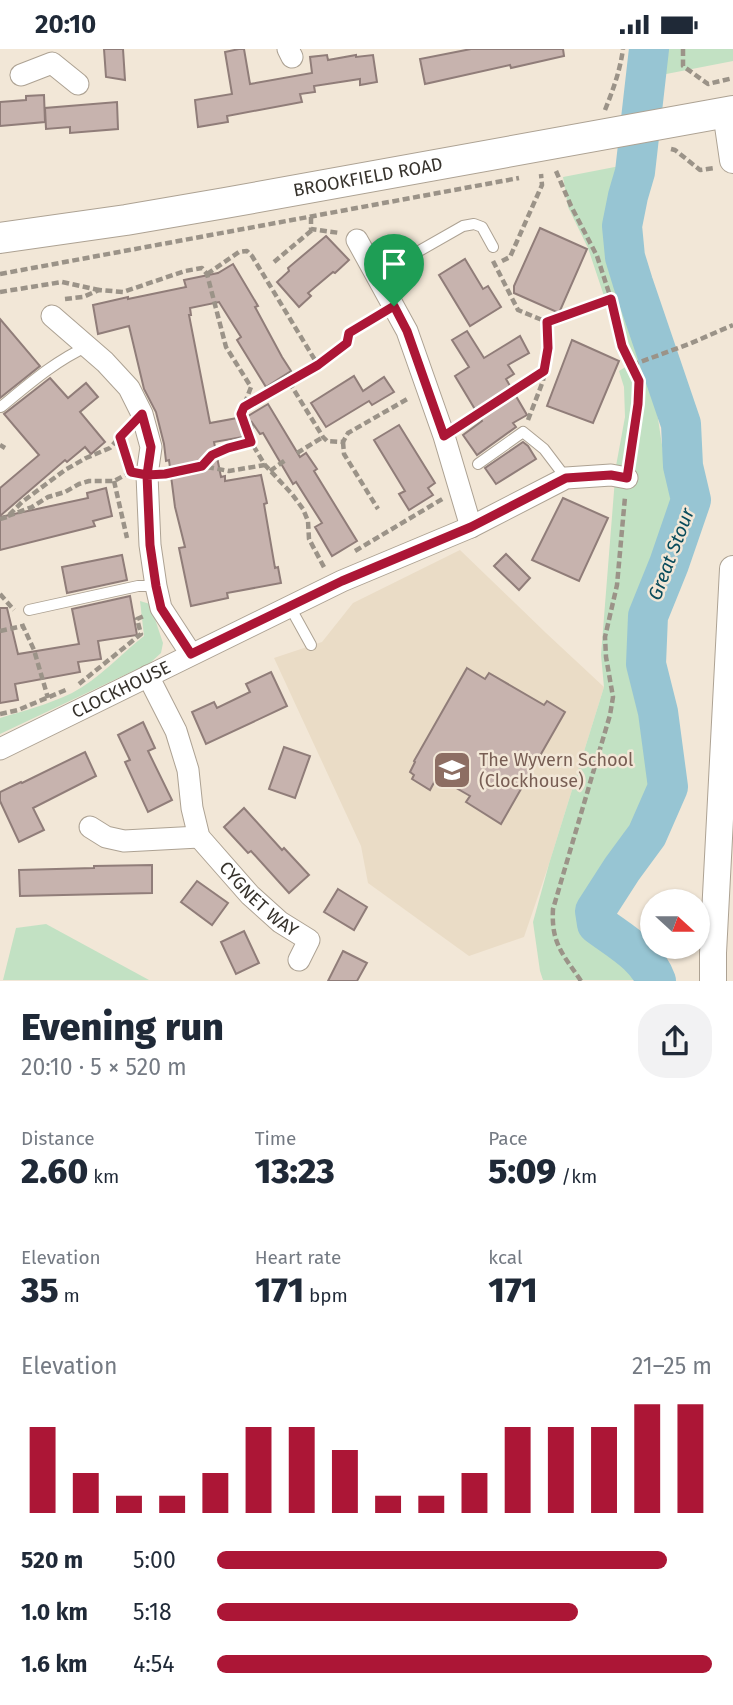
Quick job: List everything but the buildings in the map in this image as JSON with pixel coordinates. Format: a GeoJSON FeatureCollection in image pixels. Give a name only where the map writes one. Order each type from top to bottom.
{"type":"FeatureCollection","features":[{"type":"Feature","properties":{"kind":"main road","name":"BROOKFIELD ROAD"},"geometry":{"type":"LineString","coordinates":[[0,238],[225,203],[608,125],[675,136],[730,111]]}},
{"type":"Feature","properties":{"kind":"street"},"geometry":{"type":"LineString","coordinates":[[21,75],[54,56],[78,84]]}},
{"type":"Feature","properties":{"kind":"street"},"geometry":{"type":"LineString","coordinates":[[727,164],[730,111]]}},
{"type":"Feature","properties":{"kind":"street"},"geometry":{"type":"LineString","coordinates":[[357,240],[407,331],[444,436],[471,527]]}},
{"type":"Feature","properties":{"kind":"street"},"geometry":{"type":"LineString","coordinates":[[52,316],[88,346],[129,388],[142,414],[151,447],[139,473],[156,586],[161,608],[191,654]]}},
{"type":"Feature","properties":{"kind":"street","name":"CLOCKHOUSE"},"geometry":{"type":"LineString","coordinates":[[0,749],[290,607],[334,575],[471,527],[566,478],[611,475],[627,478]]}},
{"type":"Feature","properties":{"kind":"street"},"geometry":{"type":"LineString","coordinates":[[713,981],[733,569]]}},
{"type":"Feature","properties":{"kind":"street","name":"CYGNET WAY"},"geometry":{"type":"LineString","coordinates":[[148,676],[176,731],[188,770],[191,808],[199,837],[250,895],[280,922],[309,940],[299,960]]}},
{"type":"Feature","properties":{"kind":"street"},"geometry":{"type":"LineString","coordinates":[[90,827],[106,837],[124,841],[199,837]]}},
{"type":"Feature","properties":{"kind":"lane"},"geometry":{"type":"LineString","coordinates":[[377,275],[463,226],[474,224],[482,227],[492,252]]}},
{"type":"Feature","properties":{"kind":"lane"},"geometry":{"type":"LineString","coordinates":[[349,333],[394,306]]}},
{"type":"Feature","properties":{"kind":"lane"},"geometry":{"type":"LineString","coordinates":[[1,407],[47,369],[88,346]]}},
{"type":"Feature","properties":{"kind":"lane"},"geometry":{"type":"LineString","coordinates":[[478,464],[523,432],[544,449],[566,478]]}},
{"type":"Feature","properties":{"kind":"lane"},"geometry":{"type":"LineString","coordinates":[[29,610],[138,586],[156,586]]}},
{"type":"Feature","properties":{"kind":"lane"},"geometry":{"type":"LineString","coordinates":[[290,607],[311,645]]}},
{"type":"Feature","properties":{"kind":"path"},"geometry":{"type":"LineString","coordinates":[[608,125],[623,49]]}},
{"type":"Feature","properties":{"kind":"path"},"geometry":{"type":"LineString","coordinates":[[683,49],[683,66],[708,84],[733,78]]}},
{"type":"Feature","properties":{"kind":"path"},"geometry":{"type":"LineString","coordinates":[[675,136],[699,170],[727,164]]}},
{"type":"Feature","properties":{"kind":"path"},"geometry":{"type":"LineString","coordinates":[[556,171],[597,256],[619,336],[637,375],[639,388],[617,585],[605,637],[613,697],[553,909],[553,930],[557,944],[581,981]]}},
{"type":"Feature","properties":{"kind":"path"},"geometry":{"type":"LineString","coordinates":[[495,265],[510,257],[542,185],[541,174]]}},
{"type":"Feature","properties":{"kind":"path"},"geometry":{"type":"LineString","coordinates":[[0,274],[527,177]]}},
{"type":"Feature","properties":{"kind":"path"},"geometry":{"type":"LineString","coordinates":[[311,217],[313,229]]}},
{"type":"Feature","properties":{"kind":"path"},"geometry":{"type":"LineString","coordinates":[[274,262],[313,229],[347,234],[357,240]]}},
{"type":"Feature","properties":{"kind":"path"},"geometry":{"type":"LineString","coordinates":[[207,274],[239,252],[247,251],[252,255],[318,365]]}},
{"type":"Feature","properties":{"kind":"path"},"geometry":{"type":"LineString","coordinates":[[492,252],[495,265],[518,310],[547,322],[611,299]]}},
{"type":"Feature","properties":{"kind":"path"},"geometry":{"type":"LineString","coordinates":[[0,292],[62,282],[123,292],[202,268],[207,274],[226,347],[251,387],[241,414],[251,442],[265,465],[303,509],[308,521],[309,539],[334,575]]}},
{"type":"Feature","properties":{"kind":"path"},"geometry":{"type":"LineString","coordinates":[[52,316],[61,299],[83,297],[99,290]]}},
{"type":"Feature","properties":{"kind":"path"},"geometry":{"type":"LineString","coordinates":[[523,432],[543,381],[548,348],[547,322]]}},
{"type":"Feature","properties":{"kind":"path"},"geometry":{"type":"LineString","coordinates":[[632,365],[733,325]]}},
{"type":"Feature","properties":{"kind":"path"},"geometry":{"type":"LineString","coordinates":[[244,407],[318,365],[347,343],[349,333]]}},
{"type":"Feature","properties":{"kind":"path"},"geometry":{"type":"LineString","coordinates":[[444,436],[544,371]]}},
{"type":"Feature","properties":{"kind":"path"},"geometry":{"type":"LineString","coordinates":[[289,382],[323,437],[327,441],[343,442]]}},
{"type":"Feature","properties":{"kind":"path"},"geometry":{"type":"LineString","coordinates":[[378,509],[344,454],[343,442],[348,433],[409,398],[425,384]]}},
{"type":"Feature","properties":{"kind":"path"},"geometry":{"type":"LineString","coordinates":[[8,516],[22,502],[65,470],[110,448],[142,414]]}},
{"type":"Feature","properties":{"kind":"path"},"geometry":{"type":"LineString","coordinates":[[120,437],[139,473]]}},
{"type":"Feature","properties":{"kind":"path"},"geometry":{"type":"LineString","coordinates":[[297,453],[323,437]]}},
{"type":"Feature","properties":{"kind":"path"},"geometry":{"type":"LineString","coordinates":[[202,466],[212,455],[251,442]]}},
{"type":"Feature","properties":{"kind":"path"},"geometry":{"type":"LineString","coordinates":[[270,471],[287,459]]}},
{"type":"Feature","properties":{"kind":"path"},"geometry":{"type":"LineString","coordinates":[[0,519],[89,481],[114,481],[139,473],[165,474],[202,466],[229,471],[265,465]]}},
{"type":"Feature","properties":{"kind":"path"},"geometry":{"type":"LineString","coordinates":[[349,555],[383,532],[444,498]]}},
{"type":"Feature","properties":{"kind":"path"},"geometry":{"type":"LineString","coordinates":[[316,573],[334,575]]}},
{"type":"Feature","properties":{"kind":"path"},"geometry":{"type":"LineString","coordinates":[[0,594],[13,608],[23,626],[34,650],[48,698]]}},
{"type":"Feature","properties":{"kind":"path"},"geometry":{"type":"LineString","coordinates":[[0,715],[81,683],[141,634],[137,619],[161,608]]}},
{"type":"Feature","properties":{"kind":"shaded area","name":"The Wyvern School (Clockhouse)"},"geometry":{"type":"Polygon","coordinates":[[[460,550],[604,687],[524,937],[469,956],[368,883],[361,846],[274,658],[322,642],[353,603],[460,550]]]}},
{"type":"Feature","properties":{"kind":"green space"},"geometry":{"type":"Polygon","coordinates":[[[645,49],[733,49],[733,61],[656,76],[645,49]]]}},
{"type":"Feature","properties":{"kind":"green space"},"geometry":{"type":"Polygon","coordinates":[[[620,166],[611,191],[609,238],[646,352],[666,469],[677,485],[680,496],[673,520],[646,576],[633,637],[635,676],[652,725],[657,749],[654,797],[634,840],[592,890],[583,917],[590,938],[642,980],[543,980],[533,922],[604,687],[601,655],[616,466],[625,417],[624,387],[619,371],[627,366],[616,350],[604,296],[588,248],[568,207],[563,177],[620,166]]]}},
{"type":"Feature","properties":{"kind":"green space"},"geometry":{"type":"Polygon","coordinates":[[[140,601],[150,604],[163,643],[161,653],[150,663],[0,734],[0,718],[72,693],[101,674],[144,636],[140,601]]]}},
{"type":"Feature","properties":{"kind":"green space"},"geometry":{"type":"Polygon","coordinates":[[[46,924],[149,980],[3,980],[16,928],[46,924]]]}},
{"type":"Feature","properties":{"kind":"waterway","name":"Great Stour"},"geometry":{"type":"LineString","coordinates":[[649,49],[635,172],[622,226],[625,257],[681,424],[683,466],[691,500],[648,616],[646,664],[658,712],[668,787],[647,835],[595,911],[597,924],[639,956],[656,981]]}},
{"type":"Feature","properties":{"kind":"place","name":"The Wyvern School (Clockhouse)"},"geometry":{"type":"Point","coordinates":[452,770]}},
{"type":"Feature","properties":{"kind":"route"},"geometry":{"type":"LineString","coordinates":[[394,306],[349,333],[347,343],[318,365],[244,407],[241,414],[251,442],[212,455],[202,466],[147,475],[151,447],[142,414],[120,437],[131,472],[147,475],[150,545],[161,608],[191,654],[342,581],[471,527],[566,478],[611,475],[627,478],[639,381],[622,346],[611,299],[547,322],[548,348],[544,371],[444,436],[407,331],[394,306]]}}]}
